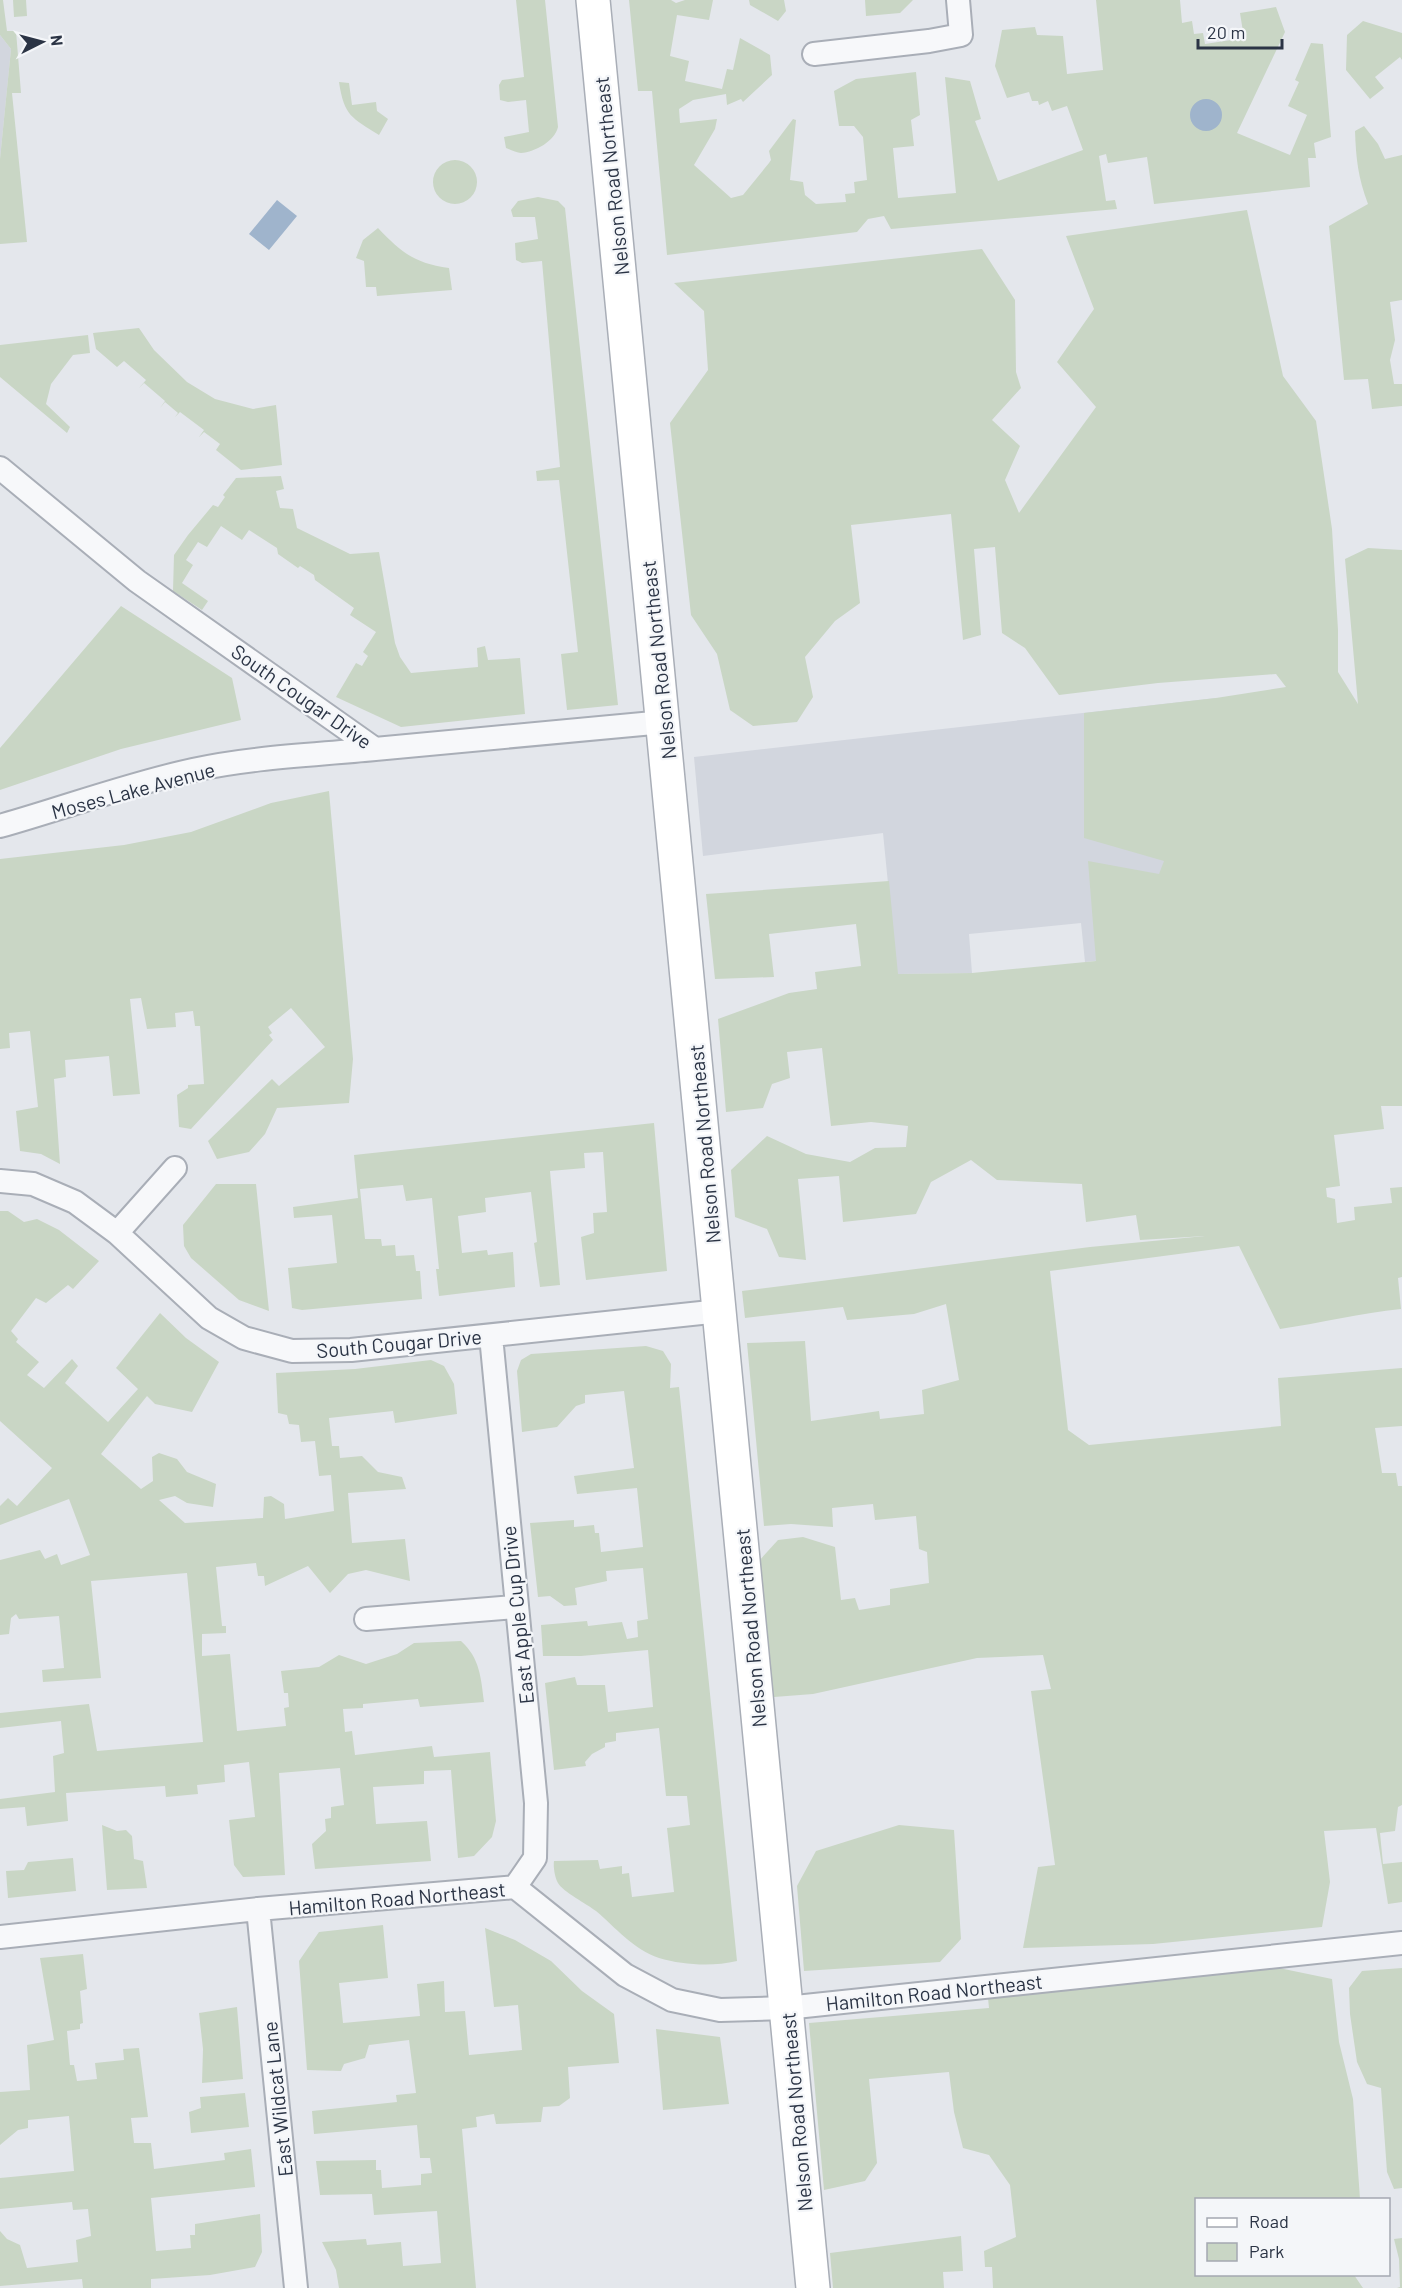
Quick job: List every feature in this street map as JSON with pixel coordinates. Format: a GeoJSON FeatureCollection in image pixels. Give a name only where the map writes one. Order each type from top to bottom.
{"type":"FeatureCollection","features":[{"type":"Feature","properties":{"kind":"street","name":"Nelson Road Northeast"},"geometry":{"type":"LineString","coordinates":[[593,0],[813,2288]]}},
{"type":"Feature","properties":{"kind":"street"},"geometry":{"type":"LineString","coordinates":[[814,54],[929,41],[961,35],[957,0]]}},
{"type":"Feature","properties":{"kind":"street","name":"South Cougar Drive"},"geometry":{"type":"LineString","coordinates":[[0,468],[137,581],[375,749],[664,722]]}},
{"type":"Feature","properties":{"kind":"street","name":"Moses Lake Avenue"},"geometry":{"type":"LineString","coordinates":[[0,826],[126,787],[195,770],[279,758],[375,749]]}},
{"type":"Feature","properties":{"kind":"street"},"geometry":{"type":"LineString","coordinates":[[117,1233],[175,1168]]}},
{"type":"Feature","properties":{"kind":"street","name":"South Cougar Drive"},"geometry":{"type":"LineString","coordinates":[[0,1181],[33,1184],[75,1202],[117,1233],[209,1318],[244,1338],[292,1351],[351,1350],[720,1311]]}},
{"type":"Feature","properties":{"kind":"street","name":"East Apple Cup Drive"},"geometry":{"type":"LineString","coordinates":[[491,1336],[515,1607],[536,1803],[535,1858],[515,1887]]}},
{"type":"Feature","properties":{"kind":"street"},"geometry":{"type":"LineString","coordinates":[[366,1619],[515,1607]]}},
{"type":"Feature","properties":{"kind":"street","name":"Hamilton Road Northeast"},"geometry":{"type":"LineString","coordinates":[[0,1937],[258,1909],[515,1887],[625,1975],[672,2000],[720,2010],[786,2008],[1402,1943]]}},
{"type":"Feature","properties":{"kind":"street","name":"East Wildcat Lane"},"geometry":{"type":"LineString","coordinates":[[258,1909],[296,2288]]}},
{"type":"Feature","properties":{"kind":"shaded area"},"geometry":{"type":"Polygon","coordinates":[[[0,35],[11,49],[0,159],[0,35]]]}},
{"type":"Feature","properties":{"kind":"shaded area"},"geometry":{"type":"Polygon","coordinates":[[[1216,698],[1241,945],[1085,962],[1081,923],[969,934],[972,973],[897,974],[883,833],[703,856],[694,757],[1216,698]]]}},
{"type":"Feature","properties":{"kind":"green space"},"geometry":{"type":"Polygon","coordinates":[[[0,0],[3,0],[7,31],[16,31],[21,93],[12,93],[27,242],[0,244],[0,159],[11,49],[0,35],[0,0]]]}},
{"type":"Feature","properties":{"kind":"green space"},"geometry":{"type":"Polygon","coordinates":[[[13,0],[26,0],[27,16],[14,17],[13,0]]]}},
{"type":"Feature","properties":{"kind":"green space"},"geometry":{"type":"Polygon","coordinates":[[[516,0],[545,0],[558,127],[553,137],[544,145],[521,153],[506,148],[504,137],[529,132],[526,100],[508,102],[500,100],[499,85],[502,80],[524,77],[516,0]]]}},
{"type":"Feature","properties":{"kind":"green space"},"geometry":{"type":"Polygon","coordinates":[[[629,0],[671,0],[676,3],[685,0],[713,0],[709,20],[677,15],[670,56],[689,61],[685,81],[722,89],[727,69],[733,70],[740,38],[770,55],[772,75],[743,102],[741,99],[727,105],[726,94],[693,100],[679,109],[680,123],[717,119],[715,129],[694,165],[731,198],[743,195],[769,163],[771,160],[769,151],[793,119],[796,120],[790,180],[803,182],[805,195],[816,204],[846,202],[845,194],[855,193],[854,182],[867,180],[863,137],[854,126],[839,126],[834,91],[856,79],[916,72],[920,115],[911,120],[914,146],[893,148],[898,198],[956,193],[945,77],[970,81],[981,119],[975,121],[998,181],[1083,150],[1067,106],[1052,111],[1048,101],[1039,105],[1038,101],[1032,101],[1029,92],[1007,98],[995,66],[1002,30],[1035,27],[1037,35],[1063,36],[1067,74],[1103,70],[1096,0],[1180,0],[1182,23],[1192,21],[1194,34],[1203,33],[1205,44],[1244,38],[1240,13],[1276,7],[1285,32],[1237,133],[1290,155],[1307,115],[1288,106],[1299,82],[1295,80],[1311,43],[1323,44],[1331,137],[1314,143],[1316,158],[1308,158],[1310,187],[1154,204],[1147,157],[1108,163],[1106,154],[1099,156],[1106,201],[1115,200],[1117,209],[891,229],[884,216],[868,219],[857,232],[667,255],[652,91],[638,91],[629,0]]]}},
{"type":"Feature","properties":{"kind":"green space"},"geometry":{"type":"Polygon","coordinates":[[[749,0],[784,0],[786,11],[778,21],[750,5],[749,0]]]}},
{"type":"Feature","properties":{"kind":"green space"},"geometry":{"type":"Polygon","coordinates":[[[865,0],[913,0],[900,13],[866,16],[865,0]]]}},
{"type":"Feature","properties":{"kind":"green space"},"geometry":{"type":"Polygon","coordinates":[[[1363,21],[1402,33],[1402,60],[1400,57],[1375,77],[1384,88],[1370,99],[1346,70],[1347,35],[1363,21]]]}},
{"type":"Feature","properties":{"kind":"green space"},"geometry":{"type":"Polygon","coordinates":[[[339,82],[349,83],[352,105],[376,102],[377,111],[388,119],[379,135],[351,115],[344,102],[339,82]]]}},
{"type":"Feature","properties":{"kind":"green space"},"geometry":{"type":"Polygon","coordinates":[[[1364,126],[1378,144],[1385,159],[1402,155],[1402,300],[1390,302],[1395,340],[1390,360],[1394,384],[1402,384],[1402,406],[1372,409],[1368,379],[1344,380],[1329,226],[1368,204],[1360,176],[1355,141],[1355,131],[1364,126]]]}},
{"type":"Feature","properties":{"kind":"green space"},"geometry":{"type":"Polygon","coordinates":[[[455,160],[470,167],[477,182],[470,197],[455,204],[440,197],[433,182],[440,167],[455,160]]]}},
{"type":"Feature","properties":{"kind":"green space"},"geometry":{"type":"Polygon","coordinates":[[[538,197],[558,201],[565,208],[618,705],[567,710],[561,654],[578,652],[559,480],[537,481],[536,471],[560,467],[542,261],[522,263],[516,260],[515,243],[538,239],[535,217],[513,217],[511,210],[518,201],[538,197]]]}},
{"type":"Feature","properties":{"kind":"green space"},"geometry":{"type":"Polygon","coordinates":[[[1247,210],[1283,376],[1316,421],[1332,529],[1338,672],[1358,704],[1345,559],[1368,548],[1402,550],[1402,1106],[1381,1106],[1384,1129],[1334,1135],[1340,1186],[1326,1188],[1327,1197],[1335,1199],[1337,1223],[1355,1220],[1354,1207],[1392,1203],[1390,1188],[1402,1187],[1402,1277],[1398,1278],[1401,1309],[1280,1329],[1239,1246],[1050,1271],[1068,1430],[1089,1445],[1281,1426],[1278,1378],[1402,1368],[1402,1426],[1375,1428],[1382,1473],[1396,1473],[1398,1486],[1402,1486],[1402,1805],[1398,1807],[1395,1831],[1380,1833],[1383,1864],[1402,1862],[1402,1902],[1388,1904],[1376,1828],[1324,1831],[1330,1882],[1322,1927],[1153,1944],[1023,1948],[1038,1867],[1055,1865],[1031,1691],[1051,1689],[1043,1655],[977,1658],[813,1694],[774,1697],[765,1640],[758,1562],[778,1540],[803,1537],[835,1547],[841,1600],[855,1598],[859,1610],[890,1605],[890,1589],[929,1583],[927,1552],[919,1549],[916,1516],[875,1520],[873,1504],[832,1508],[833,1527],[791,1524],[764,1526],[747,1343],[805,1341],[811,1421],[879,1411],[880,1419],[924,1414],[922,1390],[959,1380],[946,1304],[914,1314],[847,1320],[843,1307],[745,1318],[742,1291],[1090,1247],[1205,1236],[1140,1240],[1136,1215],[1086,1222],[1082,1184],[997,1180],[971,1160],[931,1182],[916,1214],[843,1222],[839,1176],[798,1179],[806,1260],[779,1257],[767,1229],[735,1217],[731,1170],[767,1136],[806,1154],[850,1162],[875,1148],[906,1147],[908,1126],[871,1122],[831,1126],[822,1048],[787,1052],[790,1078],[772,1084],[763,1108],[726,1112],[718,1019],[789,993],[817,989],[815,972],[861,966],[856,924],[769,934],[774,977],[715,979],[706,894],[889,881],[898,974],[972,973],[1096,961],[1088,861],[1159,874],[1164,861],[1084,838],[1084,713],[1216,698],[1286,687],[1276,674],[1158,683],[1059,695],[1025,648],[1002,633],[995,547],[974,549],[981,635],[963,640],[951,514],[851,525],[860,603],[835,621],[805,657],[813,697],[797,722],[753,726],[730,710],[717,654],[691,615],[670,423],[708,370],[704,311],[674,283],[982,249],[1015,300],[1016,372],[1021,388],[992,420],[1020,446],[1005,480],[1019,513],[1096,407],[1057,362],[1094,309],[1066,236],[1247,210]]]}},
{"type":"Feature","properties":{"kind":"green space"},"geometry":{"type":"Polygon","coordinates":[[[378,228],[409,256],[449,268],[452,290],[377,296],[376,287],[366,287],[364,261],[356,258],[363,240],[378,228]]]}},
{"type":"Feature","properties":{"kind":"green space"},"geometry":{"type":"Polygon","coordinates":[[[139,328],[154,350],[187,382],[215,399],[253,409],[276,405],[282,465],[241,470],[216,450],[220,444],[204,432],[199,437],[204,430],[180,412],[175,417],[178,413],[165,402],[160,408],[165,401],[144,383],[139,388],[146,380],[124,361],[117,367],[96,349],[93,333],[139,328]]]}},
{"type":"Feature","properties":{"kind":"green space"},"geometry":{"type":"Polygon","coordinates":[[[88,335],[90,353],[73,355],[51,384],[46,404],[70,427],[67,433],[0,377],[0,345],[88,335]]]}},
{"type":"Feature","properties":{"kind":"green space"},"geometry":{"type":"Polygon","coordinates":[[[281,476],[284,489],[276,491],[280,508],[293,509],[297,528],[350,554],[379,552],[395,643],[400,657],[411,673],[478,667],[477,648],[485,646],[488,660],[520,658],[525,714],[401,727],[336,697],[356,663],[362,666],[368,656],[363,652],[376,632],[350,615],[354,608],[315,580],[314,575],[300,566],[298,568],[278,554],[277,548],[249,530],[242,540],[221,526],[207,547],[198,542],[186,560],[193,565],[182,583],[208,601],[202,610],[173,591],[174,555],[213,505],[218,507],[225,497],[223,495],[236,478],[281,476]]]}},
{"type":"Feature","properties":{"kind":"green space"},"geometry":{"type":"Polygon","coordinates":[[[121,606],[232,678],[241,720],[121,749],[0,790],[0,748],[121,606]]]}},
{"type":"Feature","properties":{"kind":"green space"},"geometry":{"type":"Polygon","coordinates":[[[329,791],[353,1059],[349,1103],[277,1108],[265,1134],[249,1152],[217,1159],[208,1141],[272,1079],[279,1086],[325,1047],[291,1008],[268,1027],[272,1033],[269,1035],[273,1040],[191,1129],[179,1127],[177,1095],[188,1088],[188,1085],[204,1084],[200,1026],[195,1026],[193,1011],[175,1013],[176,1027],[147,1029],[141,998],[130,999],[140,1094],[113,1096],[109,1056],[65,1060],[66,1077],[54,1079],[60,1164],[41,1154],[20,1151],[16,1111],[38,1107],[30,1031],[9,1033],[10,1048],[0,1049],[0,859],[124,845],[191,832],[271,803],[329,791]]]}},
{"type":"Feature","properties":{"kind":"green space"},"geometry":{"type":"Polygon","coordinates":[[[654,1123],[667,1271],[586,1280],[581,1237],[594,1233],[593,1213],[607,1212],[603,1152],[584,1153],[585,1168],[550,1171],[560,1285],[540,1287],[534,1243],[537,1242],[531,1192],[485,1198],[486,1212],[458,1216],[462,1253],[487,1250],[488,1255],[513,1252],[515,1287],[439,1296],[436,1269],[439,1269],[432,1198],[406,1201],[403,1185],[360,1189],[365,1239],[381,1239],[382,1246],[395,1245],[396,1256],[414,1255],[416,1271],[420,1271],[422,1299],[302,1310],[292,1308],[288,1268],[337,1263],[332,1215],[294,1218],[293,1207],[358,1198],[354,1155],[654,1123]]]}},
{"type":"Feature","properties":{"kind":"green space"},"geometry":{"type":"Polygon","coordinates":[[[216,1184],[256,1184],[269,1311],[239,1300],[191,1258],[184,1246],[183,1225],[216,1184]]]}},
{"type":"Feature","properties":{"kind":"green space"},"geometry":{"type":"Polygon","coordinates":[[[0,1211],[8,1211],[24,1222],[37,1219],[59,1230],[99,1261],[73,1289],[68,1285],[46,1303],[36,1298],[11,1331],[18,1339],[16,1342],[39,1362],[27,1375],[44,1388],[72,1359],[78,1366],[65,1383],[108,1422],[138,1389],[116,1368],[160,1313],[186,1338],[219,1362],[192,1412],[155,1404],[147,1396],[101,1454],[141,1489],[153,1481],[152,1457],[159,1453],[177,1459],[187,1472],[216,1484],[213,1507],[187,1503],[175,1496],[159,1500],[185,1523],[263,1518],[264,1497],[271,1496],[284,1504],[285,1519],[334,1511],[331,1475],[319,1476],[315,1441],[301,1442],[299,1425],[289,1424],[287,1415],[278,1413],[276,1373],[355,1369],[431,1360],[444,1366],[454,1384],[457,1414],[395,1423],[393,1411],[329,1418],[332,1446],[339,1446],[340,1458],[362,1456],[378,1472],[402,1477],[406,1489],[348,1493],[352,1543],[405,1539],[410,1581],[366,1570],[348,1574],[330,1593],[308,1566],[265,1586],[264,1576],[258,1576],[256,1563],[216,1567],[222,1626],[226,1626],[226,1633],[202,1634],[202,1656],[230,1654],[237,1731],[286,1726],[284,1708],[289,1707],[288,1693],[284,1693],[281,1671],[319,1667],[339,1655],[366,1664],[397,1654],[414,1643],[461,1641],[476,1661],[484,1702],[420,1707],[418,1699],[363,1704],[363,1708],[343,1709],[345,1732],[352,1731],[355,1755],[432,1746],[434,1757],[490,1752],[496,1821],[492,1837],[474,1856],[458,1858],[451,1770],[424,1771],[424,1784],[373,1787],[376,1824],[427,1821],[431,1861],[315,1869],[312,1844],[326,1831],[325,1819],[331,1818],[331,1807],[344,1805],[340,1768],[279,1773],[285,1875],[243,1877],[234,1865],[229,1820],[255,1817],[249,1762],[224,1765],[225,1782],[197,1785],[198,1794],[166,1797],[165,1786],[66,1793],[68,1821],[27,1826],[25,1807],[0,1809],[0,1799],[55,1792],[53,1756],[64,1753],[61,1721],[0,1728],[0,1713],[89,1704],[97,1751],[203,1742],[187,1573],[91,1581],[101,1678],[43,1682],[42,1670],[64,1668],[59,1616],[19,1619],[16,1614],[11,1618],[9,1634],[0,1635],[0,1560],[40,1550],[45,1559],[57,1554],[61,1565],[90,1555],[69,1499],[0,1525],[0,1506],[8,1498],[17,1506],[52,1468],[0,1421],[0,1211]]]}},
{"type":"Feature","properties":{"kind":"green space"},"geometry":{"type":"Polygon","coordinates":[[[646,1346],[663,1351],[671,1364],[670,1388],[679,1387],[737,1961],[727,1963],[688,1964],[659,1958],[641,1950],[596,1911],[565,1890],[558,1883],[554,1869],[554,1861],[598,1860],[600,1869],[622,1866],[622,1874],[629,1873],[632,1897],[674,1892],[667,1828],[690,1825],[687,1796],[666,1796],[659,1728],[616,1733],[616,1741],[605,1743],[605,1747],[592,1754],[585,1762],[586,1766],[554,1770],[545,1683],[575,1677],[577,1685],[605,1685],[608,1712],[653,1707],[648,1650],[581,1656],[543,1656],[541,1625],[587,1621],[588,1626],[622,1622],[627,1639],[638,1637],[637,1621],[648,1619],[643,1568],[606,1571],[607,1581],[575,1588],[577,1605],[564,1606],[550,1596],[538,1597],[530,1523],[574,1520],[574,1527],[594,1525],[595,1533],[599,1533],[601,1552],[643,1547],[637,1488],[577,1494],[574,1476],[634,1468],[624,1391],[585,1395],[585,1403],[576,1406],[557,1427],[522,1432],[517,1371],[521,1360],[531,1354],[646,1346]]]}},
{"type":"Feature","properties":{"kind":"green space"},"geometry":{"type":"Polygon","coordinates":[[[102,1825],[117,1831],[126,1830],[132,1836],[134,1859],[143,1861],[147,1888],[107,1890],[102,1825]]]}},
{"type":"Feature","properties":{"kind":"green space"},"geometry":{"type":"Polygon","coordinates":[[[899,1825],[954,1830],[961,1939],[940,1962],[804,1971],[797,1886],[816,1851],[899,1825]]]}},
{"type":"Feature","properties":{"kind":"green space"},"geometry":{"type":"Polygon","coordinates":[[[73,1858],[76,1891],[8,1898],[6,1871],[24,1870],[28,1862],[73,1858]]]}},
{"type":"Feature","properties":{"kind":"green space"},"geometry":{"type":"Polygon","coordinates":[[[383,1925],[388,1978],[339,1983],[343,2023],[420,2016],[417,1984],[444,1981],[445,2012],[465,2011],[469,2055],[522,2050],[518,2005],[494,2007],[485,1928],[515,1940],[551,1961],[582,1991],[614,2014],[619,2063],[568,2067],[570,2098],[559,2106],[543,2107],[541,2122],[496,2124],[494,2114],[476,2117],[477,2127],[462,2129],[476,2288],[339,2288],[336,2270],[322,2242],[366,2239],[367,2245],[401,2242],[403,2266],[441,2263],[437,2211],[374,2215],[372,2194],[320,2195],[316,2161],[376,2160],[376,2170],[381,2170],[382,2188],[421,2185],[421,2174],[432,2173],[430,2158],[420,2158],[417,2125],[314,2134],[312,2111],[397,2102],[396,2095],[416,2093],[409,2040],[369,2045],[365,2058],[344,2064],[341,2071],[307,2070],[299,1961],[319,1932],[383,1925]]]}},
{"type":"Feature","properties":{"kind":"green space"},"geometry":{"type":"Polygon","coordinates":[[[83,1954],[87,1989],[80,1991],[83,2023],[80,2024],[80,2029],[67,2031],[70,2065],[74,2065],[77,2081],[97,2079],[95,2063],[124,2060],[123,2049],[139,2048],[148,2117],[131,2118],[134,2143],[151,2143],[154,2169],[225,2160],[224,2153],[251,2149],[255,2187],[151,2198],[156,2251],[191,2248],[190,2235],[195,2235],[195,2224],[260,2214],[262,2252],[255,2267],[210,2275],[151,2279],[151,2288],[83,2288],[82,2279],[0,2286],[0,2231],[7,2239],[20,2245],[27,2268],[78,2262],[76,2240],[91,2236],[88,2209],[73,2210],[72,2202],[0,2209],[0,2178],[74,2171],[69,2116],[28,2120],[28,2128],[18,2130],[0,2145],[0,2092],[30,2090],[27,2045],[54,2040],[40,1958],[83,1954]]]}},
{"type":"Feature","properties":{"kind":"green space"},"geometry":{"type":"Polygon","coordinates":[[[1279,1968],[1332,1979],[1339,2042],[1353,2099],[1360,2198],[1195,2198],[1195,2276],[1355,2276],[1363,2288],[993,2288],[992,2267],[985,2267],[984,2251],[1016,2237],[1010,2185],[989,2155],[963,2148],[954,2112],[949,2072],[869,2079],[877,2163],[865,2181],[824,2190],[809,2023],[989,2008],[988,1998],[1279,1968]]]}},
{"type":"Feature","properties":{"kind":"green space"},"geometry":{"type":"Polygon","coordinates":[[[1402,1968],[1402,2188],[1394,2189],[1387,2172],[1381,2088],[1367,2084],[1357,2062],[1350,2014],[1349,1988],[1362,1971],[1402,1968]]]}},
{"type":"Feature","properties":{"kind":"green space"},"geometry":{"type":"Polygon","coordinates":[[[237,2007],[243,2079],[202,2083],[203,2049],[199,2013],[237,2007]]]}},
{"type":"Feature","properties":{"kind":"green space"},"geometry":{"type":"Polygon","coordinates":[[[656,2029],[720,2037],[729,2104],[663,2110],[656,2029]]]}},
{"type":"Feature","properties":{"kind":"green space"},"geometry":{"type":"Polygon","coordinates":[[[245,2093],[249,2127],[191,2133],[189,2112],[201,2108],[200,2097],[245,2093]]]}},
{"type":"Feature","properties":{"kind":"green space"},"geometry":{"type":"Polygon","coordinates":[[[961,2236],[963,2271],[943,2272],[944,2288],[833,2288],[830,2253],[961,2236]]]}},
{"type":"Feature","properties":{"kind":"green space"},"geometry":{"type":"Polygon","coordinates":[[[1402,2238],[1402,2288],[1397,2288],[1400,2287],[1399,2259],[1394,2239],[1402,2238]]]}},
{"type":"Feature","properties":{"kind":"water"},"geometry":{"type":"Polygon","coordinates":[[[1206,99],[1217,104],[1222,115],[1217,126],[1206,131],[1195,126],[1190,115],[1195,104],[1206,99]]]}},
{"type":"Feature","properties":{"kind":"water"},"geometry":{"type":"Polygon","coordinates":[[[277,200],[297,216],[269,250],[249,234],[277,200]]]}}]}
